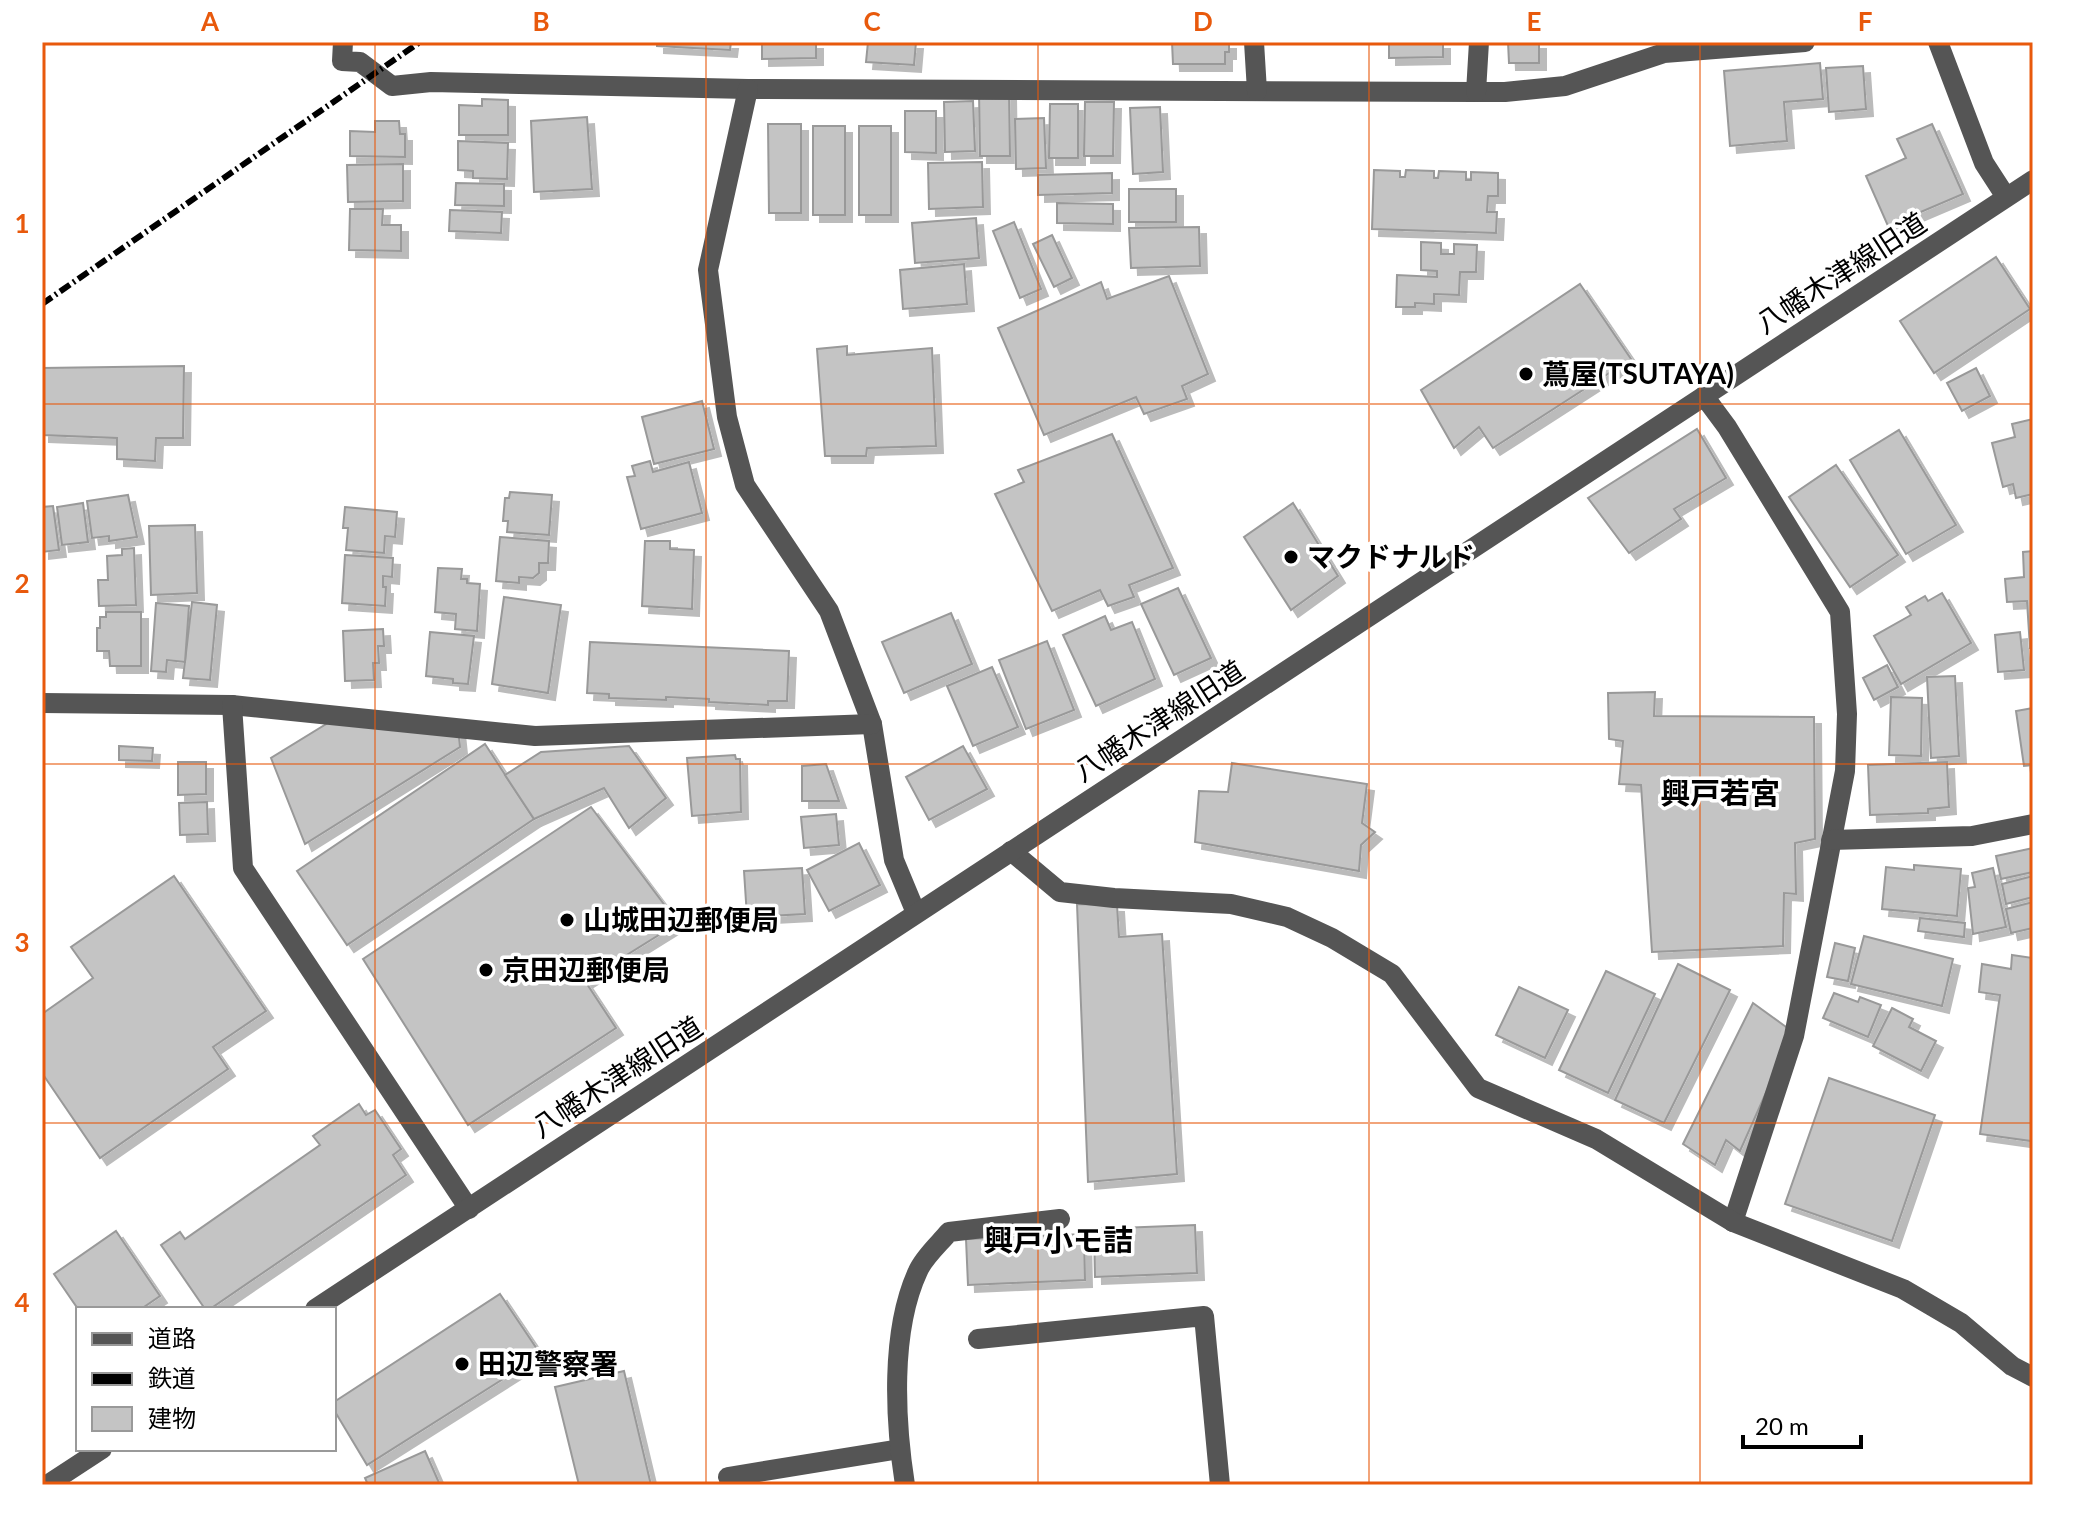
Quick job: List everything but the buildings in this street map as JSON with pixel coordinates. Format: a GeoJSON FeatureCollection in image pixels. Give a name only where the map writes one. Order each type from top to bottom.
{"type":"FeatureCollection","features":[{"type":"Feature","properties":{"kind":"street"},"geometry":{"type":"LineString","coordinates":[[343,42],[342,61],[360,62],[392,86],[431,82],[748,89],[1476,92],[1565,86],[1664,53],[1805,42]]}},
{"type":"Feature","properties":{"kind":"street"},"geometry":{"type":"LineString","coordinates":[[1254,42],[1257,91]]}},
{"type":"Feature","properties":{"kind":"street"},"geometry":{"type":"LineString","coordinates":[[1476,92],[1479,42]]}},
{"type":"Feature","properties":{"kind":"street"},"geometry":{"type":"LineString","coordinates":[[1938,42],[1984,163],[2006,197]]}},
{"type":"Feature","properties":{"kind":"street"},"geometry":{"type":"LineString","coordinates":[[748,89],[708,270],[727,417],[745,485],[829,611],[872,724],[894,860],[916,913]]}},
{"type":"Feature","properties":{"kind":"street","name":"八幡木津線旧道"},"geometry":{"type":"LineString","coordinates":[[318,1307],[2006,197],[2032,183]]}},
{"type":"Feature","properties":{"kind":"street"},"geometry":{"type":"LineString","coordinates":[[1704,396],[1727,427],[1840,612],[1847,714],[1845,757],[1794,1036],[1733,1222]]}},
{"type":"Feature","properties":{"kind":"street"},"geometry":{"type":"LineString","coordinates":[[42,703],[232,705],[535,736],[872,724]]}},
{"type":"Feature","properties":{"kind":"street"},"geometry":{"type":"LineString","coordinates":[[232,705],[243,868],[469,1209]]}},
{"type":"Feature","properties":{"kind":"street"},"geometry":{"type":"LineString","coordinates":[[1831,840],[1972,836],[2033,824]]}},
{"type":"Feature","properties":{"kind":"street"},"geometry":{"type":"LineString","coordinates":[[1011,851],[1060,892],[1231,904],[1287,917],[1332,938],[1392,974],[1478,1088],[1596,1139],[1733,1222],[1903,1289],[1961,1323],[2012,1366],[2033,1377]]}},
{"type":"Feature","properties":{"kind":"street"},"geometry":{"type":"LineString","coordinates":[[905,1485],[900,1449],[898,1338],[918,1269],[949,1232],[1060,1219]]}},
{"type":"Feature","properties":{"kind":"street"},"geometry":{"type":"LineString","coordinates":[[978,1339],[1204,1316],[1220,1485]]}},
{"type":"Feature","properties":{"kind":"street"},"geometry":{"type":"LineString","coordinates":[[728,1477],[900,1449]]}},
{"type":"Feature","properties":{"kind":"street"},"geometry":{"type":"LineString","coordinates":[[47,1485],[99,1451]]}},
{"type":"Feature","properties":{"kind":"railway"},"geometry":{"type":"LineString","coordinates":[[42,304],[420,42]]}},
{"type":"Feature","properties":{"kind":"place","name":"蔦屋(TSUTAYA)"},"geometry":{"type":"Point","coordinates":[1526,374]}},
{"type":"Feature","properties":{"kind":"place","name":"マクドナルド"},"geometry":{"type":"Point","coordinates":[1291,557]}},
{"type":"Feature","properties":{"kind":"place","name":"山城田辺郵便局"},"geometry":{"type":"Point","coordinates":[567,920]}},
{"type":"Feature","properties":{"kind":"place","name":"京田辺郵便局"},"geometry":{"type":"Point","coordinates":[486,970]}},
{"type":"Feature","properties":{"kind":"place","name":"田辺警察署"},"geometry":{"type":"Point","coordinates":[462,1364]}},
{"type":"Feature","properties":{"kind":"district","name":"興戸若宮"},"geometry":{"type":"Point","coordinates":[1720,794]}},
{"type":"Feature","properties":{"kind":"district","name":"興戸小モ詰"},"geometry":{"type":"Point","coordinates":[1058,1241]}}]}
